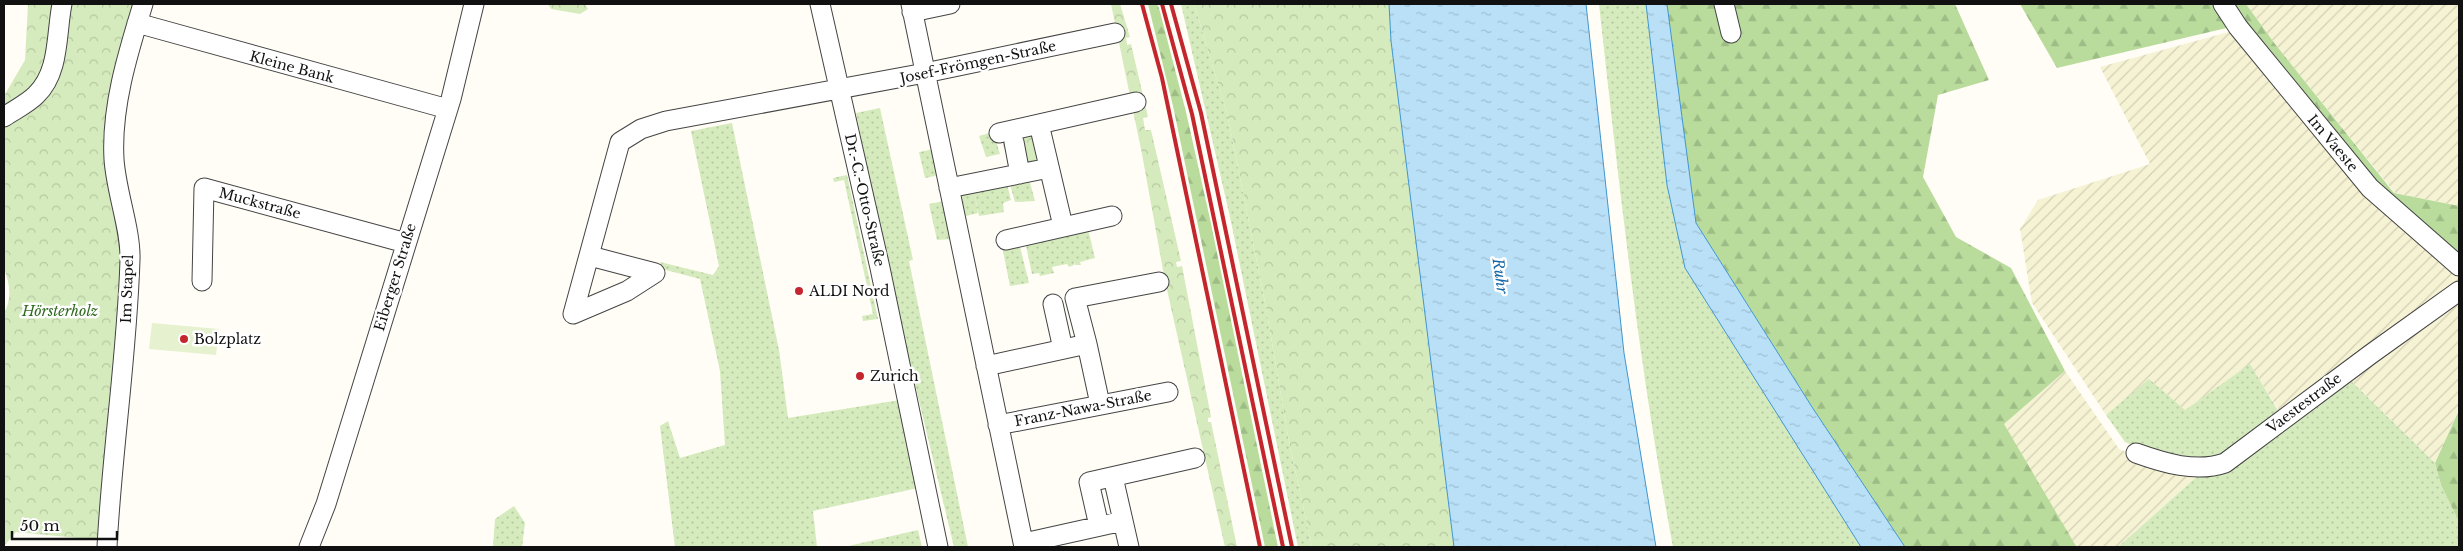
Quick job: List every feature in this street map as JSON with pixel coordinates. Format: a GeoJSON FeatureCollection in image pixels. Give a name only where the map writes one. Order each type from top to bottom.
{"type":"FeatureCollection","features":[{"type":"Feature","properties":{"kind":"street"},"geometry":{"type":"LineString","coordinates":[[4,117],[36,95],[48,79],[56,55],[62,4]]}},
{"type":"Feature","properties":{"kind":"street","name":"Im Stapel"},"geometry":{"type":"LineString","coordinates":[[107,547],[119,420],[130,257],[116,177],[114,131],[125,68],[144,4]]}},
{"type":"Feature","properties":{"kind":"street","name":"Eiberger Straße"},"geometry":{"type":"LineString","coordinates":[[310,547],[326,504],[448,109],[474,4]]}},
{"type":"Feature","properties":{"kind":"street","name":"Dr.-C.-Otto-Straße"},"geometry":{"type":"LineString","coordinates":[[820,4],[880,268],[938,547]]}},
{"type":"Feature","properties":{"kind":"street"},"geometry":{"type":"LineString","coordinates":[[950,4],[912,8],[1024,545],[1123,521]]}},
{"type":"Feature","properties":{"kind":"street"},"geometry":{"type":"LineString","coordinates":[[1724,4],[1731,32]]}},
{"type":"Feature","properties":{"kind":"street","name":"Im Vaeste"},"geometry":{"type":"LineString","coordinates":[[2223,4],[2238,27],[2370,188],[2459,266]]}},
{"type":"Feature","properties":{"kind":"street","name":"Kleine Bank"},"geometry":{"type":"LineString","coordinates":[[137,23],[448,109]]}},
{"type":"Feature","properties":{"kind":"street","name":"Josef-Frömgen-Straße"},"geometry":{"type":"LineString","coordinates":[[840,89],[925,73],[1115,32]]}},
{"type":"Feature","properties":{"kind":"street"},"geometry":{"type":"LineString","coordinates":[[590,256],[655,273],[651,282],[614,305],[569,321],[590,256],[620,142],[641,129],[666,121],[840,89]]}},
{"type":"Feature","properties":{"kind":"street"},"geometry":{"type":"LineString","coordinates":[[1020,174],[1006,138],[1040,124],[1136,102]]}},
{"type":"Feature","properties":{"kind":"street"},"geometry":{"type":"LineString","coordinates":[[1040,124],[1063,226]]}},
{"type":"Feature","properties":{"kind":"street"},"geometry":{"type":"LineString","coordinates":[[949,188],[1049,168]]}},
{"type":"Feature","properties":{"kind":"street","name":"Muckstraße"},"geometry":{"type":"LineString","coordinates":[[202,281],[204,188],[406,243]]}},
{"type":"Feature","properties":{"kind":"street"},"geometry":{"type":"LineString","coordinates":[[1006,240],[1112,216]]}},
{"type":"Feature","properties":{"kind":"street"},"geometry":{"type":"LineString","coordinates":[[1063,349],[1045,306],[1075,298],[1159,282]]}},
{"type":"Feature","properties":{"kind":"street","name":"Vaestestraße"},"geometry":{"type":"LineString","coordinates":[[2136,453],[2164,463],[2210,468],[2225,463],[2371,354],[2459,292]]}},
{"type":"Feature","properties":{"kind":"street"},"geometry":{"type":"LineString","coordinates":[[1075,298],[1100,404]]}},
{"type":"Feature","properties":{"kind":"street"},"geometry":{"type":"LineString","coordinates":[[986,366],[1087,344]]}},
{"type":"Feature","properties":{"kind":"street","name":"Franz-Nawa-Straße"},"geometry":{"type":"LineString","coordinates":[[998,425],[1168,392]]}},
{"type":"Feature","properties":{"kind":"street"},"geometry":{"type":"LineString","coordinates":[[1099,526],[1089,482],[1195,458]]}},
{"type":"Feature","properties":{"kind":"street"},"geometry":{"type":"LineString","coordinates":[[1113,477],[1129,547]]}},
{"type":"Feature","properties":{"kind":"shaded area"},"geometry":{"type":"Polygon","coordinates":[[[2246,4],[2459,4],[2459,206],[2395,193],[2275,44],[2246,4]]]}},
{"type":"Feature","properties":{"kind":"shaded area"},"geometry":{"type":"Polygon","coordinates":[[[2236,30],[2459,274],[2459,286],[2281,414],[2250,365],[2185,410],[2117,407],[2106,415],[2032,303],[2020,229],[2038,200],[2150,164],[2100,67],[2236,30]]]}},
{"type":"Feature","properties":{"kind":"shaded area"},"geometry":{"type":"Polygon","coordinates":[[[2459,291],[2459,409],[2435,463],[2348,378],[2459,291]]]}},
{"type":"Feature","properties":{"kind":"shaded area"},"geometry":{"type":"Polygon","coordinates":[[[2065,371],[2119,449],[2162,468],[2210,465],[2118,547],[2076,546],[2003,424],[2065,371]]]}},
{"type":"Feature","properties":{"kind":"green space","name":"Hörsterholz"},"geometry":{"type":"Polygon","coordinates":[[[28,4],[135,4],[105,143],[123,258],[98,540],[16,532],[4,546],[4,313],[7,308],[9,291],[4,269],[4,96],[25,60],[28,4]]]}},
{"type":"Feature","properties":{"kind":"green space"},"geometry":{"type":"Polygon","coordinates":[[[548,4],[585,4],[588,9],[580,14],[551,9],[548,4]]]}},
{"type":"Feature","properties":{"kind":"green space"},"geometry":{"type":"Polygon","coordinates":[[[1111,4],[1120,4],[1130,37],[1126,38],[1127,45],[1131,44],[1148,117],[1143,118],[1145,130],[1151,130],[1181,261],[1176,262],[1177,267],[1182,266],[1211,417],[1208,418],[1208,422],[1211,422],[1237,547],[1225,547],[1165,281],[1142,154],[1111,4]]]}},
{"type":"Feature","properties":{"kind":"green space"},"geometry":{"type":"Polygon","coordinates":[[[1148,4],[1157,4],[1159,8],[1186,112],[1278,547],[1265,547],[1173,106],[1148,4]]]}},
{"type":"Feature","properties":{"kind":"green space"},"geometry":{"type":"Polygon","coordinates":[[[1181,4],[1194,4],[1227,113],[1265,302],[1289,442],[1312,547],[1298,547],[1230,217],[1181,4]]]}},
{"type":"Feature","properties":{"kind":"green space"},"geometry":{"type":"Polygon","coordinates":[[[1194,4],[1389,4],[1391,41],[1454,547],[1312,547],[1289,442],[1265,302],[1227,113],[1194,4]]]}},
{"type":"Feature","properties":{"kind":"green space"},"geometry":{"type":"Polygon","coordinates":[[[1599,4],[1646,4],[1667,185],[1685,268],[1861,547],[1673,547],[1640,344],[1622,208],[1599,4]]]}},
{"type":"Feature","properties":{"kind":"green space"},"geometry":{"type":"Polygon","coordinates":[[[1667,4],[1955,4],[1989,80],[1938,95],[1923,177],[1956,237],[2011,268],[2065,371],[2004,424],[2076,546],[2101,547],[1905,547],[1812,407],[1696,223],[1667,4]]]}},
{"type":"Feature","properties":{"kind":"green space"},"geometry":{"type":"Polygon","coordinates":[[[2020,4],[2220,4],[2235,26],[2057,68],[2020,4]]]}},
{"type":"Feature","properties":{"kind":"green space"},"geometry":{"type":"Polygon","coordinates":[[[2224,4],[2246,4],[2275,44],[2394,193],[2459,206],[2459,262],[2389,204],[2224,4]]]}},
{"type":"Feature","properties":{"kind":"green space"},"geometry":{"type":"Polygon","coordinates":[[[880,108],[913,260],[909,261],[968,547],[954,547],[887,267],[856,113],[880,108]]]}},
{"type":"Feature","properties":{"kind":"green space"},"geometry":{"type":"Polygon","coordinates":[[[732,123],[779,350],[788,418],[900,400],[918,488],[813,511],[817,547],[675,547],[660,426],[668,421],[680,458],[725,445],[720,371],[700,279],[662,269],[660,262],[713,275],[719,266],[691,131],[732,123]]]}},
{"type":"Feature","properties":{"kind":"green space"},"geometry":{"type":"Polygon","coordinates":[[[1032,131],[1044,174],[1006,167],[1009,163],[999,133],[1032,131]]]}},
{"type":"Feature","properties":{"kind":"green space"},"geometry":{"type":"Polygon","coordinates":[[[993,132],[1000,154],[986,157],[979,136],[993,132]]]}},
{"type":"Feature","properties":{"kind":"green space"},"geometry":{"type":"Polygon","coordinates":[[[934,149],[940,175],[925,178],[919,152],[934,149]]]}},
{"type":"Feature","properties":{"kind":"green space"},"geometry":{"type":"Polygon","coordinates":[[[847,175],[878,319],[863,321],[862,316],[873,314],[844,180],[834,182],[833,178],[847,175]]]}},
{"type":"Feature","properties":{"kind":"green space"},"geometry":{"type":"Polygon","coordinates":[[[1029,179],[1035,201],[1015,202],[1009,181],[1029,179]]]}},
{"type":"Feature","properties":{"kind":"green space"},"geometry":{"type":"Polygon","coordinates":[[[1007,184],[1011,200],[1003,203],[1004,212],[979,216],[974,191],[978,213],[966,216],[967,225],[961,225],[954,194],[1007,184]]]}},
{"type":"Feature","properties":{"kind":"green space"},"geometry":{"type":"Polygon","coordinates":[[[944,201],[952,239],[937,240],[929,204],[944,201]]]}},
{"type":"Feature","properties":{"kind":"green space"},"geometry":{"type":"Polygon","coordinates":[[[1088,229],[1095,258],[1080,262],[1081,265],[1075,265],[1074,262],[1074,265],[1069,267],[1067,264],[1052,267],[1054,273],[1040,276],[1039,273],[1032,274],[1025,241],[1088,229]]]}},
{"type":"Feature","properties":{"kind":"green space"},"geometry":{"type":"Polygon","coordinates":[[[1019,243],[1029,283],[1010,286],[1002,246],[1019,243]]]}},
{"type":"Feature","properties":{"kind":"green space","name":"Bolzplatz"},"geometry":{"type":"Polygon","coordinates":[[[152,323],[219,329],[216,355],[149,349],[152,323]]]}},
{"type":"Feature","properties":{"kind":"green space"},"geometry":{"type":"Polygon","coordinates":[[[2250,364],[2286,424],[2348,378],[2435,463],[2441,485],[2459,522],[2459,547],[2118,547],[2210,465],[2167,460],[2125,442],[2106,415],[2149,379],[2185,410],[2250,364]]]}},
{"type":"Feature","properties":{"kind":"green space"},"geometry":{"type":"Polygon","coordinates":[[[2459,410],[2459,522],[2441,485],[2435,463],[2459,410]]]}},
{"type":"Feature","properties":{"kind":"green space"},"geometry":{"type":"Polygon","coordinates":[[[514,506],[525,523],[522,547],[493,547],[495,519],[514,506]]]}},
{"type":"Feature","properties":{"kind":"green space"},"geometry":{"type":"Polygon","coordinates":[[[918,530],[922,547],[844,547],[918,530]]]}},
{"type":"Feature","properties":{"kind":"water","name":"Ruhr"},"geometry":{"type":"Polygon","coordinates":[[[1389,4],[1586,4],[1624,353],[1656,547],[1454,547],[1391,41],[1389,4]]]}},
{"type":"Feature","properties":{"kind":"water"},"geometry":{"type":"Polygon","coordinates":[[[1646,4],[1667,4],[1696,223],[1812,407],[1905,547],[1861,547],[1685,268],[1667,185],[1646,4]]]}},
{"type":"Feature","properties":{"kind":"railway"},"geometry":{"type":"LineString","coordinates":[[1142,4],[1162,78],[1260,547]]}},
{"type":"Feature","properties":{"kind":"railway"},"geometry":{"type":"LineString","coordinates":[[1162,4],[1192,114],[1283,547]]}},
{"type":"Feature","properties":{"kind":"railway"},"geometry":{"type":"LineString","coordinates":[[1171,4],[1201,113],[1292,547]]}},
{"type":"Feature","properties":{"kind":"place","name":"ALDI Nord"},"geometry":{"type":"Point","coordinates":[799,291]}},
{"type":"Feature","properties":{"kind":"place","name":"Bolzplatz"},"geometry":{"type":"Point","coordinates":[184,339]}},
{"type":"Feature","properties":{"kind":"place","name":"Zurich"},"geometry":{"type":"Point","coordinates":[860,376]}}]}
